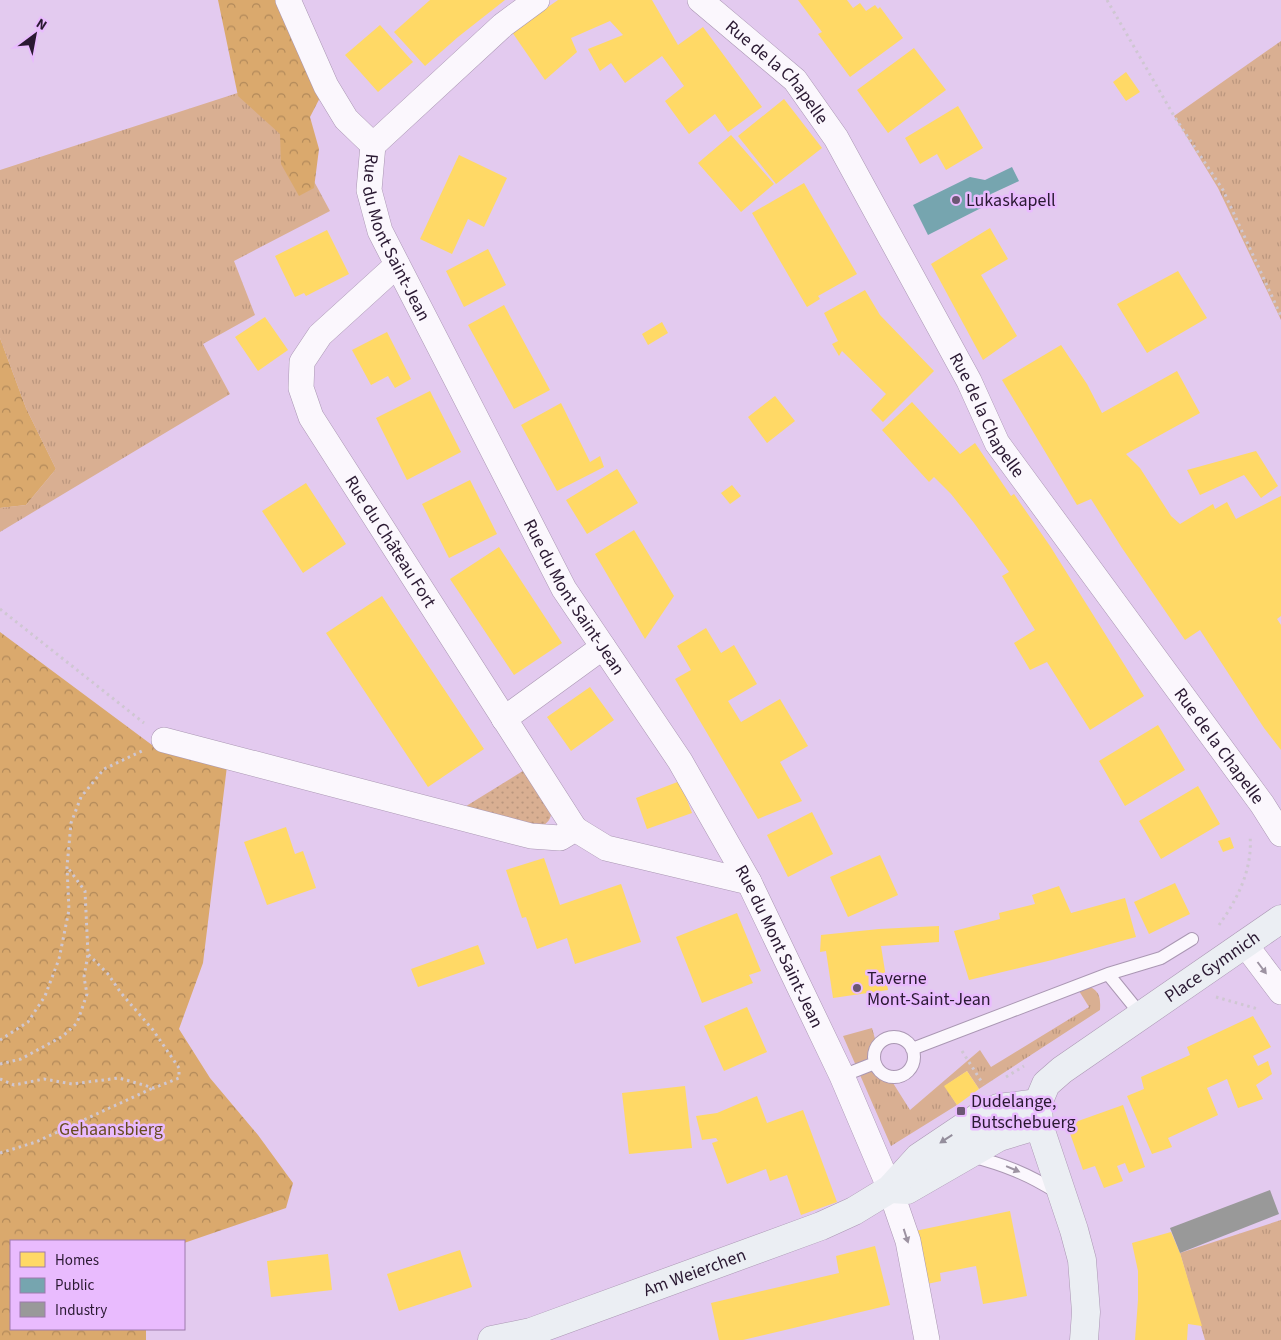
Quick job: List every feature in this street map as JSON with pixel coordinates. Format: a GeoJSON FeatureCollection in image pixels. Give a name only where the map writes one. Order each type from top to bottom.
{"type":"FeatureCollection","features":[{"type":"Feature","properties":{"kind":"main road","name":"Place Gymnich"},"geometry":{"type":"LineString","coordinates":[[1038,1114],[1046,1084],[1062,1070],[1281,919]]}},
{"type":"Feature","properties":{"kind":"main road"},"geometry":{"type":"LineString","coordinates":[[890,1189],[919,1157],[980,1116],[998,1108],[1038,1114]]}},
{"type":"Feature","properties":{"kind":"main road"},"geometry":{"type":"LineString","coordinates":[[890,1189],[907,1190],[966,1154],[1038,1114]]}},
{"type":"Feature","properties":{"kind":"main road"},"geometry":{"type":"LineString","coordinates":[[1038,1114],[1082,1260],[1086,1312],[1084,1340]]}},
{"type":"Feature","properties":{"kind":"main road","name":"Am Weierchen"},"geometry":{"type":"LineString","coordinates":[[492,1340],[531,1336],[821,1226],[854,1211],[890,1189]]}},
{"type":"Feature","properties":{"kind":"street","name":"Rue du Mont Saint-Jean"},"geometry":{"type":"LineString","coordinates":[[288,0],[326,86],[346,119],[373,146],[369,190],[380,231],[397,265],[564,589],[680,761],[749,882],[842,1076],[890,1189],[908,1241],[927,1340]]}},
{"type":"Feature","properties":{"kind":"street"},"geometry":{"type":"LineString","coordinates":[[373,146],[503,25],[537,0]]}},
{"type":"Feature","properties":{"kind":"street","name":"Rue de la Chapelle"},"geometry":{"type":"LineString","coordinates":[[700,0],[794,80],[836,138],[969,381],[997,443],[1262,804],[1281,834]]}},
{"type":"Feature","properties":{"kind":"street","name":"Rue du Château Fort"},"geometry":{"type":"LineString","coordinates":[[397,265],[320,335],[302,362],[301,388],[311,418],[575,829],[606,848],[749,882]]}},
{"type":"Feature","properties":{"kind":"street"},"geometry":{"type":"LineString","coordinates":[[504,719],[603,647]]}},
{"type":"Feature","properties":{"kind":"street"},"geometry":{"type":"LineString","coordinates":[[164,740],[531,836],[560,838],[575,829]]}},
{"type":"Feature","properties":{"kind":"street"},"geometry":{"type":"LineString","coordinates":[[1244,943],[1281,992]]}},
{"type":"Feature","properties":{"kind":"lane","name":"Place Gymnich"},"geometry":{"type":"LineString","coordinates":[[912,1049],[1108,974],[1161,958],[1192,939]]}},
{"type":"Feature","properties":{"kind":"lane"},"geometry":{"type":"LineString","coordinates":[[1108,974],[1142,1016]]}},
{"type":"Feature","properties":{"kind":"lane"},"geometry":{"type":"LineString","coordinates":[[900,1037],[912,1049],[913,1062],[901,1076],[883,1074],[875,1063],[876,1046],[886,1038],[900,1037]]}},
{"type":"Feature","properties":{"kind":"lane"},"geometry":{"type":"LineString","coordinates":[[842,1076],[875,1063]]}},
{"type":"Feature","properties":{"kind":"lane"},"geometry":{"type":"LineString","coordinates":[[966,1154],[1000,1164],[1032,1177],[1062,1196]]}},
{"type":"Feature","properties":{"kind":"path"},"geometry":{"type":"LineString","coordinates":[[1107,0],[1174,116],[1223,190],[1281,316]]}},
{"type":"Feature","properties":{"kind":"path"},"geometry":{"type":"LineString","coordinates":[[0,609],[164,740],[104,769],[81,797],[71,823],[67,867],[68,910],[58,959],[45,996],[28,1022],[0,1040]]}},
{"type":"Feature","properties":{"kind":"path"},"geometry":{"type":"LineString","coordinates":[[0,1064],[21,1059],[63,1036],[77,1023],[88,994],[84,977],[88,954],[85,891],[67,867]]}},
{"type":"Feature","properties":{"kind":"path"},"geometry":{"type":"LineString","coordinates":[[0,1153],[36,1142],[179,1078],[179,1068],[153,1030],[121,994],[108,974],[88,954]]}},
{"type":"Feature","properties":{"kind":"path"},"geometry":{"type":"LineString","coordinates":[[1221,991],[1213,997],[1265,1011]]}},
{"type":"Feature","properties":{"kind":"path"},"geometry":{"type":"LineString","coordinates":[[951,1034],[998,1108]]}},
{"type":"Feature","properties":{"kind":"path"},"geometry":{"type":"LineString","coordinates":[[0,1079],[14,1085],[44,1079],[72,1084],[119,1078],[154,1088]]}},
{"type":"Feature","properties":{"kind":"green space"},"geometry":{"type":"Polygon","coordinates":[[[218,0],[288,0],[326,86],[310,117],[319,149],[314,188],[299,196],[281,164],[280,134],[238,96],[218,0]]]}},
{"type":"Feature","properties":{"kind":"green space"},"geometry":{"type":"Polygon","coordinates":[[[1281,41],[1281,320],[1218,188],[1174,116],[1281,41]]]}},
{"type":"Feature","properties":{"kind":"green space"},"geometry":{"type":"Polygon","coordinates":[[[262,85],[330,211],[234,261],[255,315],[203,344],[230,394],[0,532],[0,508],[26,505],[56,469],[26,408],[0,338],[0,170],[262,85]]]}},
{"type":"Feature","properties":{"kind":"green space"},"geometry":{"type":"Polygon","coordinates":[[[0,338],[26,408],[56,469],[26,505],[0,508],[0,338]]]}},
{"type":"Feature","properties":{"kind":"green space","name":"Gehaansbierg"},"geometry":{"type":"Polygon","coordinates":[[[0,632],[152,745],[227,766],[203,963],[179,1029],[210,1078],[258,1135],[293,1183],[286,1208],[185,1243],[185,1240],[10,1240],[10,1330],[146,1330],[146,1340],[0,1340],[0,632]]]}},
{"type":"Feature","properties":{"kind":"green space"},"geometry":{"type":"Polygon","coordinates":[[[526,769],[551,809],[549,820],[541,827],[463,808],[526,769]]]}},
{"type":"Feature","properties":{"kind":"green space"},"geometry":{"type":"Polygon","coordinates":[[[1084,983],[1098,993],[1100,1010],[979,1089],[967,1071],[945,1086],[957,1105],[891,1146],[843,1036],[872,1028],[877,1046],[874,1059],[877,1067],[888,1075],[910,1110],[980,1050],[991,1067],[1089,1007],[1076,986],[1084,983]]]}},
{"type":"Feature","properties":{"kind":"green space"},"geometry":{"type":"Polygon","coordinates":[[[1281,1220],[1281,1340],[1205,1340],[1180,1253],[1281,1220]]]}},
{"type":"Feature","properties":{"kind":"building: Homes"},"geometry":{"type":"Polygon","coordinates":[[[430,0],[505,0],[425,66],[394,32],[430,0]]]}},
{"type":"Feature","properties":{"kind":"building: Homes"},"geometry":{"type":"Polygon","coordinates":[[[558,0],[652,0],[678,45],[703,27],[762,107],[728,132],[715,114],[689,134],[665,101],[684,86],[662,56],[625,83],[611,63],[600,71],[588,49],[623,35],[610,21],[571,38],[577,52],[545,80],[512,32],[558,0]]]}},
{"type":"Feature","properties":{"kind":"building: Homes"},"geometry":{"type":"Polygon","coordinates":[[[798,0],[847,0],[853,8],[860,3],[866,11],[875,5],[878,9],[880,7],[903,38],[850,77],[818,34],[822,32],[798,0]]]}},
{"type":"Feature","properties":{"kind":"building: Homes"},"geometry":{"type":"Polygon","coordinates":[[[380,25],[413,62],[378,92],[345,55],[380,25]]]}},
{"type":"Feature","properties":{"kind":"building: Homes"},"geometry":{"type":"Polygon","coordinates":[[[914,48],[946,90],[888,133],[857,90],[914,48]]]}},
{"type":"Feature","properties":{"kind":"building: Homes"},"geometry":{"type":"Polygon","coordinates":[[[1126,72],[1140,92],[1126,101],[1113,82],[1126,72]]]}},
{"type":"Feature","properties":{"kind":"building: Homes"},"geometry":{"type":"Polygon","coordinates":[[[784,99],[822,148],[776,184],[738,136],[784,99]]]}},
{"type":"Feature","properties":{"kind":"building: Homes"},"geometry":{"type":"Polygon","coordinates":[[[958,106],[983,148],[946,170],[937,154],[920,164],[905,138],[958,106]]]}},
{"type":"Feature","properties":{"kind":"building: Homes"},"geometry":{"type":"Polygon","coordinates":[[[731,135],[774,184],[741,212],[698,163],[731,135]]]}},
{"type":"Feature","properties":{"kind":"building: Homes"},"geometry":{"type":"Polygon","coordinates":[[[459,155],[507,178],[484,227],[468,219],[452,254],[420,239],[459,155]]]}},
{"type":"Feature","properties":{"kind":"building: Homes"},"geometry":{"type":"Polygon","coordinates":[[[804,183],[857,274],[818,296],[820,299],[807,307],[752,213],[804,183]]]}},
{"type":"Feature","properties":{"kind":"building: Homes"},"geometry":{"type":"Polygon","coordinates":[[[990,228],[1008,259],[981,275],[1017,336],[983,360],[931,264],[990,228]]]}},
{"type":"Feature","properties":{"kind":"building: Homes"},"geometry":{"type":"Polygon","coordinates":[[[327,230],[349,274],[306,296],[304,293],[295,297],[275,256],[327,230]]]}},
{"type":"Feature","properties":{"kind":"building: Homes"},"geometry":{"type":"Polygon","coordinates":[[[488,249],[506,285],[464,307],[446,271],[488,249]]]}},
{"type":"Feature","properties":{"kind":"building: Homes"},"geometry":{"type":"Polygon","coordinates":[[[1178,271],[1207,318],[1147,353],[1117,304],[1178,271]]]}},
{"type":"Feature","properties":{"kind":"building: Homes"},"geometry":{"type":"Polygon","coordinates":[[[865,290],[880,315],[934,371],[883,422],[871,410],[886,394],[842,351],[839,356],[832,344],[838,341],[824,313],[865,290]]]}},
{"type":"Feature","properties":{"kind":"building: Homes"},"geometry":{"type":"Polygon","coordinates":[[[504,305],[550,390],[514,409],[468,325],[504,305]]]}},
{"type":"Feature","properties":{"kind":"building: Homes"},"geometry":{"type":"Polygon","coordinates":[[[265,317],[288,350],[258,371],[235,337],[265,317]]]}},
{"type":"Feature","properties":{"kind":"building: Homes"},"geometry":{"type":"Polygon","coordinates":[[[662,322],[668,333],[648,345],[642,334],[662,322]]]}},
{"type":"Feature","properties":{"kind":"building: Homes"},"geometry":{"type":"Polygon","coordinates":[[[387,332],[411,379],[395,388],[388,376],[371,385],[352,350],[387,332]]]}},
{"type":"Feature","properties":{"kind":"building: Homes"},"geometry":{"type":"Polygon","coordinates":[[[1061,345],[1087,384],[1102,413],[1177,371],[1200,413],[1126,454],[1140,468],[1171,516],[1180,524],[1213,504],[1215,509],[1227,502],[1236,519],[1281,496],[1281,616],[1277,619],[1281,625],[1281,750],[1264,728],[1200,630],[1185,640],[1091,499],[1077,505],[1002,380],[1061,345]]]}},
{"type":"Feature","properties":{"kind":"building: Homes"},"geometry":{"type":"Polygon","coordinates":[[[430,391],[461,452],[407,480],[376,418],[430,391]]]}},
{"type":"Feature","properties":{"kind":"building: Homes"},"geometry":{"type":"Polygon","coordinates":[[[775,396],[795,421],[767,443],[748,417],[775,396]]]}},
{"type":"Feature","properties":{"kind":"building: Homes"},"geometry":{"type":"Polygon","coordinates":[[[912,402],[960,454],[975,443],[1011,496],[1014,494],[1050,546],[1144,696],[1090,730],[1047,662],[1030,670],[1014,643],[1035,630],[1002,576],[1009,572],[951,494],[934,477],[929,482],[882,430],[912,402]]]}},
{"type":"Feature","properties":{"kind":"building: Homes"},"geometry":{"type":"Polygon","coordinates":[[[561,403],[590,462],[600,456],[604,467],[557,491],[521,425],[561,403]]]}},
{"type":"Feature","properties":{"kind":"building: Homes"},"geometry":{"type":"Polygon","coordinates":[[[1256,451],[1278,486],[1261,498],[1244,475],[1200,495],[1187,470],[1256,451]]]}},
{"type":"Feature","properties":{"kind":"building: Homes"},"geometry":{"type":"Polygon","coordinates":[[[617,469],[638,503],[587,534],[566,500],[617,469]]]}},
{"type":"Feature","properties":{"kind":"building: Homes"},"geometry":{"type":"Polygon","coordinates":[[[470,480],[497,534],[449,558],[422,504],[470,480]]]}},
{"type":"Feature","properties":{"kind":"building: Homes"},"geometry":{"type":"Polygon","coordinates":[[[306,483],[346,544],[303,573],[262,511],[306,483]]]}},
{"type":"Feature","properties":{"kind":"building: Homes"},"geometry":{"type":"Polygon","coordinates":[[[732,485],[741,496],[730,504],[721,493],[732,485]]]}},
{"type":"Feature","properties":{"kind":"building: Homes"},"geometry":{"type":"Polygon","coordinates":[[[634,530],[674,596],[645,639],[595,554],[634,530]]]}},
{"type":"Feature","properties":{"kind":"building: Homes"},"geometry":{"type":"Polygon","coordinates":[[[499,547],[562,643],[514,675],[450,579],[499,547]]]}},
{"type":"Feature","properties":{"kind":"building: Homes"},"geometry":{"type":"Polygon","coordinates":[[[382,596],[484,749],[428,787],[326,633],[382,596]]]}},
{"type":"Feature","properties":{"kind":"building: Homes"},"geometry":{"type":"Polygon","coordinates":[[[706,628],[721,653],[734,645],[757,684],[728,701],[741,722],[780,699],[808,746],[780,762],[802,801],[758,819],[675,679],[691,670],[677,646],[706,628]]]}},
{"type":"Feature","properties":{"kind":"building: Homes"},"geometry":{"type":"Polygon","coordinates":[[[590,687],[614,720],[571,751],[547,717],[590,687]]]}},
{"type":"Feature","properties":{"kind":"building: Homes"},"geometry":{"type":"Polygon","coordinates":[[[1158,725],[1185,770],[1125,806],[1099,761],[1158,725]]]}},
{"type":"Feature","properties":{"kind":"building: Homes"},"geometry":{"type":"Polygon","coordinates":[[[680,781],[692,813],[647,829],[636,798],[680,781]]]}},
{"type":"Feature","properties":{"kind":"building: Homes"},"geometry":{"type":"Polygon","coordinates":[[[1198,786],[1220,824],[1161,859],[1139,821],[1198,786]]]}},
{"type":"Feature","properties":{"kind":"building: Homes"},"geometry":{"type":"Polygon","coordinates":[[[812,812],[833,854],[788,877],[767,835],[812,812]]]}},
{"type":"Feature","properties":{"kind":"building: Homes"},"geometry":{"type":"Polygon","coordinates":[[[286,827],[295,854],[303,851],[316,888],[267,905],[244,842],[286,827]]]}},
{"type":"Feature","properties":{"kind":"building: Homes"},"geometry":{"type":"Polygon","coordinates":[[[1230,837],[1234,848],[1223,852],[1218,841],[1230,837]]]}},
{"type":"Feature","properties":{"kind":"building: Homes"},"geometry":{"type":"Polygon","coordinates":[[[880,855],[898,895],[848,917],[830,877],[880,855]]]}},
{"type":"Feature","properties":{"kind":"building: Homes"},"geometry":{"type":"Polygon","coordinates":[[[544,858],[560,905],[621,884],[641,942],[575,964],[567,938],[537,949],[526,917],[522,918],[506,870],[544,858]]]}},
{"type":"Feature","properties":{"kind":"building: Homes"},"geometry":{"type":"Polygon","coordinates":[[[1175,883],[1190,914],[1149,934],[1134,902],[1175,883]]]}},
{"type":"Feature","properties":{"kind":"building: Homes"},"geometry":{"type":"Polygon","coordinates":[[[1059,886],[1071,913],[1125,898],[1136,937],[969,980],[954,931],[1000,919],[999,913],[1035,904],[1032,895],[1059,886]]]}},
{"type":"Feature","properties":{"kind":"building: Homes"},"geometry":{"type":"Polygon","coordinates":[[[737,913],[761,971],[749,975],[753,983],[702,1003],[676,937],[737,913]]]}},
{"type":"Feature","properties":{"kind":"building: Homes"},"geometry":{"type":"Polygon","coordinates":[[[939,926],[939,942],[881,946],[888,990],[833,998],[826,951],[820,952],[821,935],[879,929],[939,926]]]}},
{"type":"Feature","properties":{"kind":"building: Homes"},"geometry":{"type":"Polygon","coordinates":[[[478,945],[485,964],[418,987],[411,969],[478,945]]]}},
{"type":"Feature","properties":{"kind":"building: Homes"},"geometry":{"type":"Polygon","coordinates":[[[747,1007],[767,1052],[724,1071],[704,1026],[747,1007]]]}},
{"type":"Feature","properties":{"kind":"building: Homes"},"geometry":{"type":"Polygon","coordinates":[[[1253,1016],[1271,1047],[1253,1056],[1258,1066],[1268,1061],[1272,1074],[1256,1085],[1263,1099],[1238,1108],[1227,1079],[1207,1088],[1218,1115],[1168,1138],[1172,1147],[1152,1154],[1127,1096],[1144,1089],[1141,1077],[1190,1055],[1187,1047],[1253,1016]]]}},
{"type":"Feature","properties":{"kind":"building: Homes"},"geometry":{"type":"Polygon","coordinates":[[[967,1071],[979,1089],[957,1105],[944,1086],[967,1071]]]}},
{"type":"Feature","properties":{"kind":"building: Homes"},"geometry":{"type":"Polygon","coordinates":[[[685,1086],[692,1148],[629,1154],[622,1093],[685,1086]]]}},
{"type":"Feature","properties":{"kind":"building: Homes"},"geometry":{"type":"Polygon","coordinates":[[[757,1096],[767,1123],[803,1110],[837,1202],[801,1215],[787,1175],[770,1181],[766,1169],[727,1184],[712,1143],[718,1141],[716,1138],[702,1140],[696,1116],[717,1113],[757,1096]]]}},
{"type":"Feature","properties":{"kind":"building: Homes"},"geometry":{"type":"Polygon","coordinates":[[[1123,1105],[1145,1167],[1129,1173],[1125,1163],[1117,1166],[1123,1181],[1104,1188],[1095,1166],[1083,1170],[1067,1125],[1123,1105]]]}},
{"type":"Feature","properties":{"kind":"building: Homes"},"geometry":{"type":"Polygon","coordinates":[[[1010,1211],[1027,1296],[983,1304],[976,1266],[940,1273],[941,1281],[927,1284],[915,1231],[1010,1211]]]}},
{"type":"Feature","properties":{"kind":"building: Homes"},"geometry":{"type":"Polygon","coordinates":[[[1171,1232],[1180,1253],[1202,1326],[1188,1324],[1187,1340],[1135,1340],[1138,1271],[1132,1243],[1171,1232]]]}},
{"type":"Feature","properties":{"kind":"building: Homes"},"geometry":{"type":"Polygon","coordinates":[[[875,1246],[890,1305],[743,1340],[719,1340],[711,1303],[839,1273],[836,1256],[875,1246]]]}},
{"type":"Feature","properties":{"kind":"building: Homes"},"geometry":{"type":"Polygon","coordinates":[[[460,1250],[472,1287],[399,1311],[387,1274],[460,1250]]]}},
{"type":"Feature","properties":{"kind":"building: Homes"},"geometry":{"type":"Polygon","coordinates":[[[328,1254],[332,1290],[271,1297],[267,1261],[328,1254]]]}},
{"type":"Feature","properties":{"kind":"building: Public","name":"Lukaskapell"},"geometry":{"type":"Polygon","coordinates":[[[1012,167],[1019,181],[991,194],[985,206],[928,235],[913,205],[970,177],[985,180],[1012,167]]]}},
{"type":"Feature","properties":{"kind":"building: Industry"},"geometry":{"type":"Polygon","coordinates":[[[1270,1190],[1279,1214],[1180,1253],[1170,1228],[1270,1190]]]}},
{"type":"Feature","properties":{"kind":"place","name":"Lukaskapell"},"geometry":{"type":"Point","coordinates":[956,200]}},
{"type":"Feature","properties":{"kind":"place","name":"Taverne Mont-Saint-Jean"},"geometry":{"type":"Point","coordinates":[857,988]}},
{"type":"Feature","properties":{"kind":"place","name":"Dudelange, Butschebuerg"},"geometry":{"type":"Point","coordinates":[961,1111]}}]}
